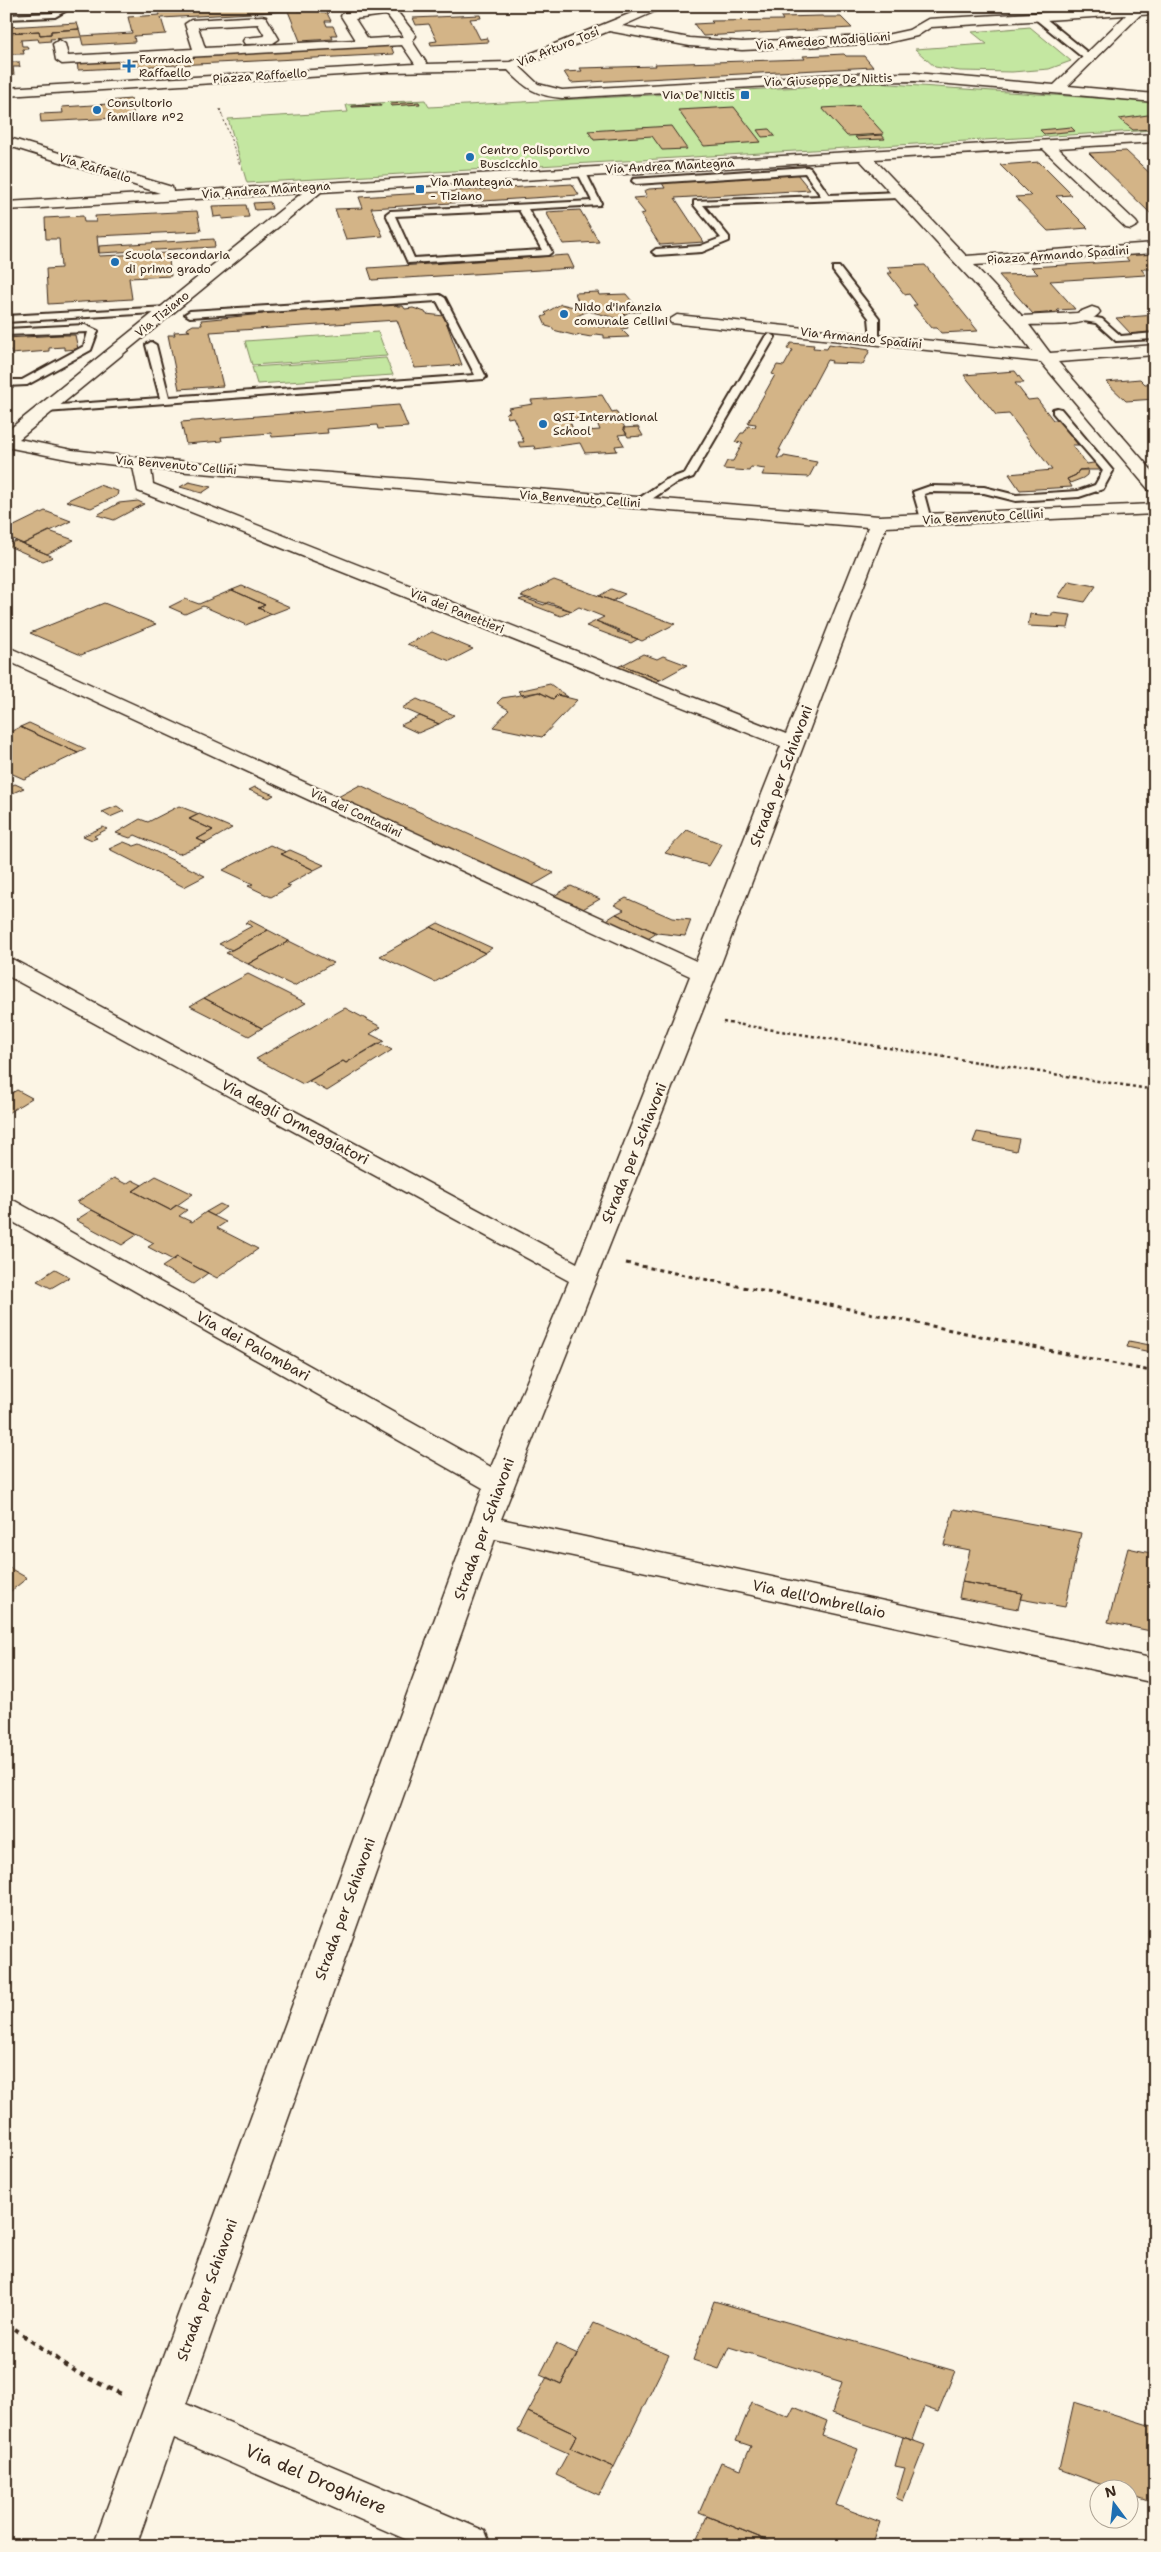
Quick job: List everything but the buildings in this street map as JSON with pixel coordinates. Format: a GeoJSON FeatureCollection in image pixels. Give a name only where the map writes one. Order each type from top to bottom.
{"type":"FeatureCollection","features":[{"type":"Feature","properties":{"kind":"street","name":"Via Arturo Tosi"},"geometry":{"type":"LineString","coordinates":[[512,66],[661,6]]}},
{"type":"Feature","properties":{"kind":"street","name":"Via Amedeo Modigliani"},"geometry":{"type":"LineString","coordinates":[[608,26],[690,42],[742,46],[886,39],[913,33],[928,23],[1140,8],[1155,10]]}},
{"type":"Feature","properties":{"kind":"street"},"geometry":{"type":"LineString","coordinates":[[1058,89],[1140,8]]}},
{"type":"Feature","properties":{"kind":"street"},"geometry":{"type":"LineString","coordinates":[[364,43],[347,16],[392,13],[410,36],[406,41],[424,68]]}},
{"type":"Feature","properties":{"kind":"street","name":"Piazza Raffaello"},"geometry":{"type":"LineString","coordinates":[[200,52],[191,24],[262,20],[273,39],[249,40],[253,49]]}},
{"type":"Feature","properties":{"kind":"street","name":"Piazza Raffaello"},"geometry":{"type":"LineString","coordinates":[[59,44],[62,60],[406,41]]}},
{"type":"Feature","properties":{"kind":"street","name":"Piazza Raffaello"},"geometry":{"type":"LineString","coordinates":[[6,92],[424,68],[512,66]]}},
{"type":"Feature","properties":{"kind":"street","name":"Via Giuseppe De Nittis"},"geometry":{"type":"LineString","coordinates":[[512,66],[530,86],[542,92],[562,94],[858,78],[915,77],[1155,98]]}},
{"type":"Feature","properties":{"kind":"street","name":"Via Andrea Mantegna"},"geometry":{"type":"LineString","coordinates":[[6,206],[1155,138]]}},
{"type":"Feature","properties":{"kind":"street","name":"Via Raffaello"},"geometry":{"type":"LineString","coordinates":[[6,141],[185,195]]}},
{"type":"Feature","properties":{"kind":"street","name":"Piazza Armando Spadini"},"geometry":{"type":"LineString","coordinates":[[1046,144],[1131,224]]}},
{"type":"Feature","properties":{"kind":"street"},"geometry":{"type":"LineString","coordinates":[[863,155],[1018,321],[1046,358],[1155,486]]}},
{"type":"Feature","properties":{"kind":"street","name":"Via Tiziano"},"geometry":{"type":"LineString","coordinates":[[6,442],[319,186]]}},
{"type":"Feature","properties":{"kind":"street","name":"Piazza Armando Spadini"},"geometry":{"type":"LineString","coordinates":[[961,261],[1155,248]]}},
{"type":"Feature","properties":{"kind":"street"},"geometry":{"type":"LineString","coordinates":[[1018,321],[1086,315]]}},
{"type":"Feature","properties":{"kind":"street","name":"Via Armando Spadini"},"geometry":{"type":"LineString","coordinates":[[677,320],[1046,358],[1155,350]]}},
{"type":"Feature","properties":{"kind":"street","name":"Via Benvenuto Cellini"},"geometry":{"type":"LineString","coordinates":[[6,442],[72,455],[140,463],[879,522],[1155,509]]}},
{"type":"Feature","properties":{"kind":"street","name":"Via dei Panettieri"},"geometry":{"type":"LineString","coordinates":[[140,463],[144,487],[794,744]]}},
{"type":"Feature","properties":{"kind":"street","name":"Strada per Schiavoni"},"geometry":{"type":"LineString","coordinates":[[114,2546],[499,1484],[589,1268],[705,974],[879,522]]}},
{"type":"Feature","properties":{"kind":"street","name":"Via dei Contadini"},"geometry":{"type":"LineString","coordinates":[[6,652],[705,974]]}},
{"type":"Feature","properties":{"kind":"street","name":"Via degli Ormeggiatori"},"geometry":{"type":"LineString","coordinates":[[6,965],[589,1268]]}},
{"type":"Feature","properties":{"kind":"street","name":"Via dei Palombari"},"geometry":{"type":"LineString","coordinates":[[6,1207],[499,1484]]}},
{"type":"Feature","properties":{"kind":"street","name":"Via dell'Ombrellaio"},"geometry":{"type":"LineString","coordinates":[[484,1526],[1155,1672]]}},
{"type":"Feature","properties":{"kind":"street","name":"Via del Droghiere"},"geometry":{"type":"LineString","coordinates":[[162,2413],[470,2546]]}},
{"type":"Feature","properties":{"kind":"lane"},"geometry":{"type":"LineString","coordinates":[[6,17],[55,15],[71,6]]}},
{"type":"Feature","properties":{"kind":"lane"},"geometry":{"type":"LineString","coordinates":[[1036,16],[1090,59]]}},
{"type":"Feature","properties":{"kind":"lane"},"geometry":{"type":"LineString","coordinates":[[636,181],[807,170],[826,198]]}},
{"type":"Feature","properties":{"kind":"lane"},"geometry":{"type":"LineString","coordinates":[[522,207],[548,252],[411,260],[390,214],[597,203],[581,171]]}},
{"type":"Feature","properties":{"kind":"lane"},"geometry":{"type":"LineString","coordinates":[[656,252],[702,249],[726,239],[697,203],[899,195]]}},
{"type":"Feature","properties":{"kind":"lane"},"geometry":{"type":"LineString","coordinates":[[836,269],[874,318],[876,339]]}},
{"type":"Feature","properties":{"kind":"lane"},"geometry":{"type":"LineString","coordinates":[[46,409],[481,377],[440,298],[190,314]]}},
{"type":"Feature","properties":{"kind":"lane"},"geometry":{"type":"LineString","coordinates":[[6,318],[168,310]]}},
{"type":"Feature","properties":{"kind":"lane"},"geometry":{"type":"LineString","coordinates":[[1086,315],[1099,321],[1119,339],[1155,336]]}},
{"type":"Feature","properties":{"kind":"lane"},"geometry":{"type":"LineString","coordinates":[[6,332],[85,328],[93,331],[88,348],[24,383],[6,383]]}},
{"type":"Feature","properties":{"kind":"lane"},"geometry":{"type":"LineString","coordinates":[[639,504],[670,482],[689,475],[770,337]]}},
{"type":"Feature","properties":{"kind":"lane"},"geometry":{"type":"LineString","coordinates":[[151,345],[165,399]]}},
{"type":"Feature","properties":{"kind":"lane"},"geometry":{"type":"LineString","coordinates":[[926,520],[919,502],[918,492],[930,489],[984,490],[1016,498],[1079,494],[1099,487],[1108,471],[1057,411]]}},
{"type":"Feature","properties":{"kind":"path"},"geometry":{"type":"LineString","coordinates":[[220,109],[240,167]]}},
{"type":"Feature","properties":{"kind":"path"},"geometry":{"type":"LineString","coordinates":[[688,1017],[1155,1090]]}},
{"type":"Feature","properties":{"kind":"path"},"geometry":{"type":"LineString","coordinates":[[589,1268],[1155,1372]]}},
{"type":"Feature","properties":{"kind":"path"},"geometry":{"type":"LineString","coordinates":[[6,2323],[76,2372],[162,2413]]}},
{"type":"Feature","properties":{"kind":"green space"},"geometry":{"type":"Polygon","coordinates":[[[1030,27],[1071,61],[1049,69],[1012,72],[960,71],[935,67],[915,49],[987,44],[972,32],[1030,27]]]}},
{"type":"Feature","properties":{"kind":"green space","name":"Centro Polisportivo Buscicchio"},"geometry":{"type":"Polygon","coordinates":[[[876,83],[1155,102],[1155,130],[247,183],[228,119],[348,112],[346,105],[425,100],[429,107],[876,83]]]}},
{"type":"Feature","properties":{"kind":"green space"},"geometry":{"type":"Polygon","coordinates":[[[378,332],[387,356],[252,365],[245,341],[378,332]]]}},
{"type":"Feature","properties":{"kind":"green space"},"geometry":{"type":"Polygon","coordinates":[[[386,358],[393,375],[257,384],[252,367],[386,358]]]}},
{"type":"Feature","properties":{"kind":"place","name":"Farmacia Raffaello"},"geometry":{"type":"Point","coordinates":[129,66]}},
{"type":"Feature","properties":{"kind":"place","name":"Via De Nittis"},"geometry":{"type":"Point","coordinates":[745,95]}},
{"type":"Feature","properties":{"kind":"place","name":"Consultorio familiare n°2"},"geometry":{"type":"Point","coordinates":[97,110]}},
{"type":"Feature","properties":{"kind":"place","name":"Centro Polisportivo Buscicchio"},"geometry":{"type":"Point","coordinates":[470,157]}},
{"type":"Feature","properties":{"kind":"place","name":"Via Mantegna - Tiziano"},"geometry":{"type":"Point","coordinates":[420,189]}},
{"type":"Feature","properties":{"kind":"place","name":"Scuola secondaria di primo grado"},"geometry":{"type":"Point","coordinates":[115,262]}},
{"type":"Feature","properties":{"kind":"place","name":"Nido d'infanzia comunale Cellini"},"geometry":{"type":"Point","coordinates":[564,314]}},
{"type":"Feature","properties":{"kind":"place","name":"QSI International School"},"geometry":{"type":"Point","coordinates":[543,424]}}]}
